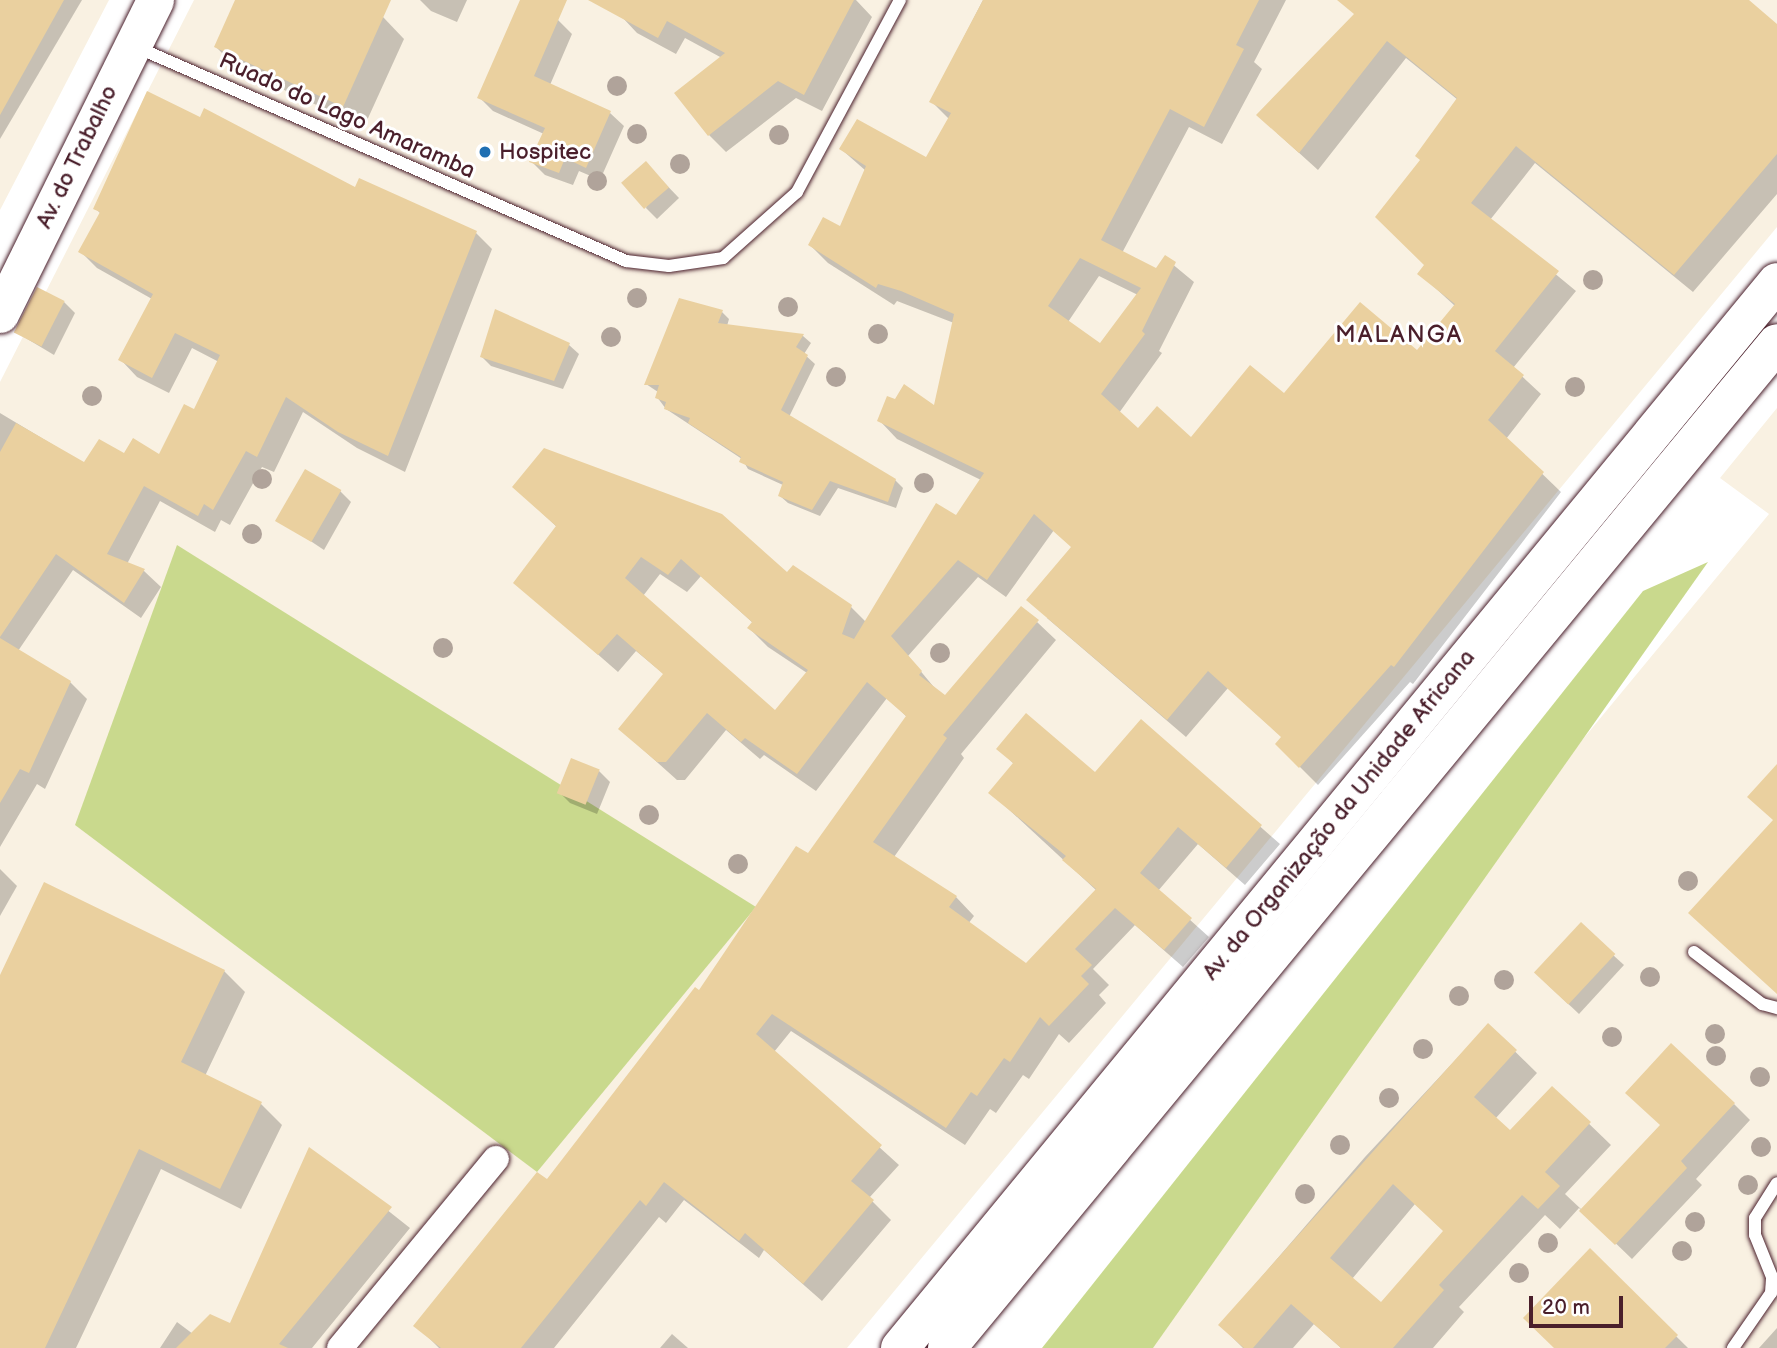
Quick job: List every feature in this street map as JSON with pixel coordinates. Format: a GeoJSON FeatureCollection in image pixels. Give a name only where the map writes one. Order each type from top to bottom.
{"type":"FeatureCollection","features":[{"type":"Feature","properties":{"kind":"highway","name":"Av. da Organização da Unidade Africana"},"geometry":{"type":"LineString","coordinates":[[900,1348],[1777,282]]}},
{"type":"Feature","properties":{"kind":"highway","name":"Av. da Organização da Unidade Africana"},"geometry":{"type":"LineString","coordinates":[[947,1348],[1777,343]]}},
{"type":"Feature","properties":{"kind":"main road","name":"Av. do Trabalho"},"geometry":{"type":"LineString","coordinates":[[0,314],[155,0]]}},
{"type":"Feature","properties":{"kind":"street"},"geometry":{"type":"LineString","coordinates":[[340,1348],[496,1159]]}},
{"type":"Feature","properties":{"kind":"lane","name":"Ruado do Lago Amaramba"},"geometry":{"type":"LineString","coordinates":[[132,45],[626,261],[669,266],[723,258],[797,192],[900,0]]}},
{"type":"Feature","properties":{"kind":"lane"},"geometry":{"type":"LineString","coordinates":[[1694,952],[1762,1004],[1777,1008]]}},
{"type":"Feature","properties":{"kind":"lane"},"geometry":{"type":"LineString","coordinates":[[1733,1348],[1770,1293],[1772,1277],[1755,1235],[1755,1218],[1777,1182]]}},
{"type":"Feature","properties":{"kind":"shaded area"},"geometry":{"type":"Polygon","coordinates":[[[0,0],[109,0],[0,210],[0,0]]]}},
{"type":"Feature","properties":{"kind":"shaded area"},"geometry":{"type":"Polygon","coordinates":[[[194,0],[1777,0],[1777,227],[847,1348],[0,1348],[0,382],[194,0]]]}},
{"type":"Feature","properties":{"kind":"shaded area"},"geometry":{"type":"Polygon","coordinates":[[[1777,408],[1777,1348],[1117,1348],[1555,773],[1769,514],[1720,478],[1777,408]]]}},
{"type":"Feature","properties":{"kind":"green space"},"geometry":{"type":"Polygon","coordinates":[[[177,545],[756,907],[537,1172],[75,825],[177,545]]]}},
{"type":"Feature","properties":{"kind":"green space"},"geometry":{"type":"Polygon","coordinates":[[[1708,562],[1153,1348],[1042,1348],[1643,591],[1708,562]]]}},
{"type":"Feature","properties":{"kind":"building"},"geometry":{"type":"Polygon","coordinates":[[[0,0],[64,0],[0,115],[0,0]]]}},
{"type":"Feature","properties":{"kind":"building"},"geometry":{"type":"Polygon","coordinates":[[[235,0],[391,0],[343,107],[214,47],[235,0]]]}},
{"type":"Feature","properties":{"kind":"building"},"geometry":{"type":"Polygon","coordinates":[[[520,0],[567,0],[534,76],[611,111],[586,168],[565,158],[559,173],[529,162],[545,128],[477,98],[520,0]]]}},
{"type":"Feature","properties":{"kind":"building"},"geometry":{"type":"Polygon","coordinates":[[[588,0],[854,0],[804,95],[778,81],[708,136],[674,93],[725,53],[667,21],[658,38],[588,0]]]}},
{"type":"Feature","properties":{"kind":"building"},"geometry":{"type":"Polygon","coordinates":[[[983,0],[1259,0],[1236,45],[1244,49],[1204,127],[1170,109],[1101,240],[1156,268],[1165,255],[1176,262],[1142,331],[1145,334],[1101,394],[1138,428],[1157,406],[1191,437],[1250,365],[1284,393],[1360,302],[1417,350],[1455,304],[1417,274],[1424,265],[1375,217],[1420,160],[1415,156],[1457,98],[1387,41],[1299,153],[1256,115],[1354,14],[1337,0],[1749,0],[1777,24],[1777,154],[1674,275],[1516,146],[1471,203],[1559,271],[1495,351],[1524,375],[1488,420],[1544,472],[1394,667],[1391,665],[1299,768],[1275,744],[1281,737],[1208,671],[1167,720],[1026,600],[1071,547],[1034,514],[987,580],[958,560],[891,636],[922,671],[919,675],[945,695],[1021,606],[1039,620],[943,735],[947,738],[873,842],[957,896],[949,907],[1026,963],[1096,889],[1062,860],[1066,856],[988,793],[1013,763],[996,749],[1026,713],[1095,772],[1141,719],[1262,825],[1226,868],[1178,827],[1140,873],[1192,918],[1164,950],[1115,908],[1075,949],[1092,965],[1081,976],[1089,984],[1049,1026],[1040,1017],[1010,1062],[1004,1058],[977,1096],[971,1092],[946,1128],[772,1014],[756,1034],[882,1145],[851,1181],[874,1200],[803,1284],[745,1233],[739,1241],[664,1182],[646,1206],[640,1200],[521,1348],[441,1348],[413,1326],[537,1172],[547,1179],[695,987],[699,990],[796,846],[808,853],[906,716],[867,682],[797,774],[745,738],[741,742],[707,713],[666,762],[657,762],[618,729],[663,674],[617,634],[598,655],[513,583],[556,526],[512,487],[544,448],[722,514],[787,572],[793,565],[852,605],[842,634],[854,639],[936,503],[956,515],[984,473],[877,421],[887,396],[895,399],[904,384],[934,405],[954,314],[901,291],[878,284],[876,288],[808,245],[823,217],[840,226],[866,166],[839,149],[857,119],[926,157],[951,113],[929,102],[983,0]],[[1080,258],[1048,306],[1100,343],[1141,288],[1080,258]],[[641,557],[625,578],[775,710],[808,670],[747,628],[752,622],[681,559],[668,575],[641,557]]]}},
{"type":"Feature","properties":{"kind":"building"},"geometry":{"type":"Polygon","coordinates":[[[147,91],[200,117],[204,108],[355,187],[359,178],[477,231],[388,456],[338,432],[286,397],[257,457],[246,451],[213,510],[204,504],[198,516],[144,486],[107,554],[145,569],[124,603],[56,554],[0,637],[0,452],[16,423],[84,462],[99,439],[124,453],[133,438],[159,454],[184,404],[194,409],[220,355],[175,333],[152,378],[118,360],[153,294],[78,252],[100,212],[93,209],[147,91]]]}},
{"type":"Feature","properties":{"kind":"building"},"geometry":{"type":"Polygon","coordinates":[[[646,161],[669,187],[644,209],[621,183],[646,161]]]}},
{"type":"Feature","properties":{"kind":"building"},"geometry":{"type":"Polygon","coordinates":[[[37,287],[65,301],[41,347],[14,332],[37,287]]]}},
{"type":"Feature","properties":{"kind":"building"},"geometry":{"type":"Polygon","coordinates":[[[679,298],[723,310],[718,323],[804,334],[796,347],[808,355],[781,410],[896,479],[888,502],[830,481],[812,510],[778,496],[783,482],[739,462],[741,457],[688,423],[690,418],[664,409],[666,402],[655,398],[659,385],[644,385],[679,298]]]}},
{"type":"Feature","properties":{"kind":"building"},"geometry":{"type":"Polygon","coordinates":[[[495,309],[570,343],[554,381],[480,357],[495,309]]]}},
{"type":"Feature","properties":{"kind":"building"},"geometry":{"type":"Polygon","coordinates":[[[305,469],[341,490],[311,542],[275,521],[305,469]]]}},
{"type":"Feature","properties":{"kind":"building"},"geometry":{"type":"Polygon","coordinates":[[[0,638],[71,681],[29,773],[20,769],[0,803],[0,638]]]}},
{"type":"Feature","properties":{"kind":"building"},"geometry":{"type":"Polygon","coordinates":[[[571,758],[600,770],[586,805],[557,793],[571,758]]]}},
{"type":"Feature","properties":{"kind":"building"},"geometry":{"type":"Polygon","coordinates":[[[1777,764],[1777,994],[1688,913],[1773,820],[1747,797],[1777,764]]]}},
{"type":"Feature","properties":{"kind":"building"},"geometry":{"type":"Polygon","coordinates":[[[44,882],[225,970],[181,1062],[262,1102],[220,1189],[139,1149],[45,1348],[0,1348],[0,975],[44,882]]]}},
{"type":"Feature","properties":{"kind":"building"},"geometry":{"type":"Polygon","coordinates":[[[1581,922],[1615,954],[1568,1005],[1534,972],[1581,922]]]}},
{"type":"Feature","properties":{"kind":"building"},"geometry":{"type":"Polygon","coordinates":[[[1488,1023],[1517,1050],[1474,1097],[1510,1130],[1552,1086],[1591,1122],[1545,1172],[1560,1186],[1538,1209],[1522,1195],[1439,1285],[1444,1290],[1393,1348],[1341,1348],[1291,1304],[1253,1348],[1244,1348],[1218,1325],[1488,1023]],[[1393,1184],[1330,1258],[1381,1302],[1443,1231],[1393,1184]]]}},
{"type":"Feature","properties":{"kind":"building"},"geometry":{"type":"Polygon","coordinates":[[[1671,1043],[1735,1103],[1681,1161],[1687,1168],[1615,1245],[1579,1211],[1660,1125],[1625,1093],[1671,1043]]]}},
{"type":"Feature","properties":{"kind":"building"},"geometry":{"type":"Polygon","coordinates":[[[309,1147],[392,1207],[279,1344],[288,1348],[176,1348],[210,1314],[230,1323],[309,1147]]]}},
{"type":"Feature","properties":{"kind":"building"},"geometry":{"type":"Polygon","coordinates":[[[1590,1248],[1678,1335],[1665,1348],[1554,1348],[1523,1318],[1590,1248]]]}},
{"type":"Feature","properties":{"kind":"place","name":"Hospitec"},"geometry":{"type":"Point","coordinates":[485,152]}},
{"type":"Feature","properties":{"kind":"district","name":"MALANGA"},"geometry":{"type":"Point","coordinates":[1399,335]}}]}
